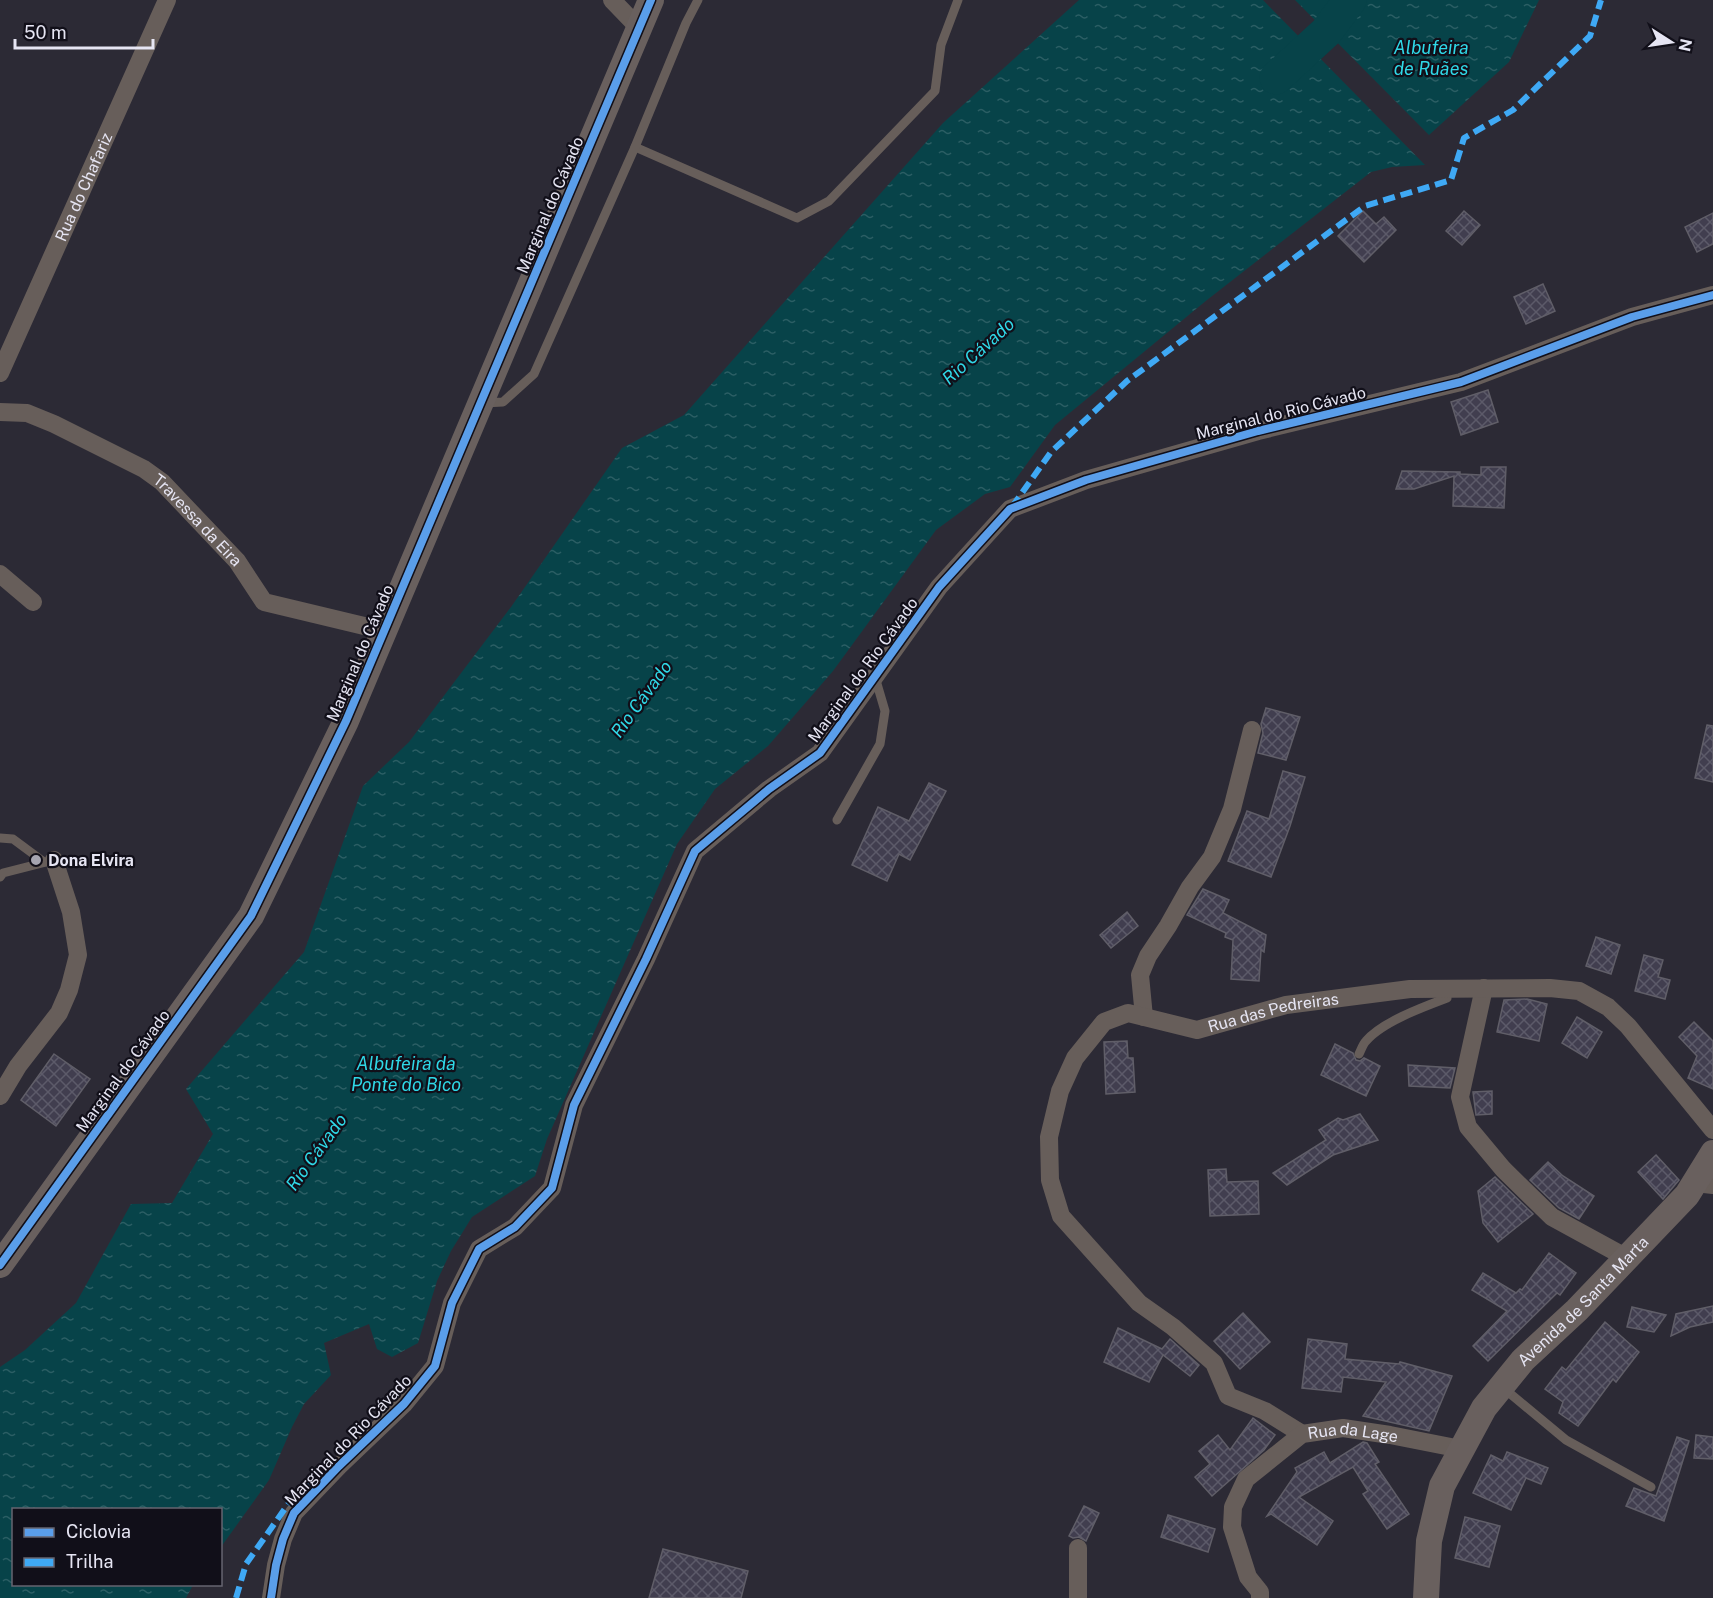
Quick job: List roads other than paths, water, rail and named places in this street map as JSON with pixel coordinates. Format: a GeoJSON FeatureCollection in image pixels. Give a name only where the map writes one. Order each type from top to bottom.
{"type":"FeatureCollection","features":[{"type":"Feature","properties":{"kind":"street","name":"Rua do Chafariz"},"geometry":{"type":"LineString","coordinates":[[0,373],[167,0]]}},
{"type":"Feature","properties":{"kind":"street"},"geometry":{"type":"LineString","coordinates":[[612,0],[639,28]]}},
{"type":"Feature","properties":{"kind":"street","name":"Marginal do Cávado"},"geometry":{"type":"LineString","coordinates":[[2,1258],[251,916],[346,721],[651,0]]}},
{"type":"Feature","properties":{"kind":"street","name":"Marginal do Rio Cávado"},"geometry":{"type":"LineString","coordinates":[[271,1598],[282,1539],[294,1513],[404,1404],[435,1366],[452,1303],[479,1249],[515,1227],[552,1188],[574,1105],[646,959],[695,851],[769,789],[820,753],[939,587],[1010,509],[1086,480],[1258,431],[1461,382],[1632,317],[1713,295]]}},
{"type":"Feature","properties":{"kind":"street","name":"Travessa da Eira"},"geometry":{"type":"LineString","coordinates":[[0,412],[27,413],[144,469],[162,482],[237,561],[264,602],[385,631]]}},
{"type":"Feature","properties":{"kind":"street"},"geometry":{"type":"LineString","coordinates":[[0,574],[33,602]]}},
{"type":"Feature","properties":{"kind":"street"},"geometry":{"type":"LineString","coordinates":[[1144,1017],[1140,975],[1148,956],[1190,887],[1212,857],[1232,809],[1252,730]]}},
{"type":"Feature","properties":{"kind":"street"},"geometry":{"type":"LineString","coordinates":[[0,1095],[18,1066],[59,1013],[69,990],[78,955],[71,912],[49,861]]}},
{"type":"Feature","properties":{"kind":"street"},"geometry":{"type":"LineString","coordinates":[[1484,988],[1461,1097],[1468,1126],[1503,1169],[1552,1217],[1628,1258]]}},
{"type":"Feature","properties":{"kind":"street","name":"Rua das Pedreiras"},"geometry":{"type":"LineString","coordinates":[[1302,1434],[1265,1411],[1228,1396],[1214,1363],[1173,1327],[1139,1303],[1061,1216],[1050,1180],[1049,1137],[1060,1091],[1075,1058],[1104,1022],[1128,1013],[1197,1030],[1286,1005],[1410,989],[1550,988],[1579,991],[1608,1007],[1628,1026],[1713,1130]]}},
{"type":"Feature","properties":{"kind":"street","name":"Avenida de Santa Marta"},"geometry":{"type":"LineString","coordinates":[[1426,1598],[1429,1541],[1442,1486],[1484,1408],[1523,1360],[1577,1310],[1687,1195],[1704,1184],[1713,1153]]}},
{"type":"Feature","properties":{"kind":"street","name":"Rua da Lage"},"geometry":{"type":"LineString","coordinates":[[1260,1598],[1260,1592],[1248,1577],[1232,1527],[1233,1507],[1246,1479],[1302,1434],[1343,1428],[1390,1435],[1459,1452]]}},
{"type":"Feature","properties":{"kind":"street"},"geometry":{"type":"LineString","coordinates":[[1078,1548],[1078,1598]]}},
{"type":"Feature","properties":{"kind":"lane"},"geometry":{"type":"LineString","coordinates":[[482,403],[503,402],[534,374],[698,0]]}},
{"type":"Feature","properties":{"kind":"lane"},"geometry":{"type":"LineString","coordinates":[[635,147],[797,218],[829,201],[935,91],[941,45],[958,0]]}},
{"type":"Feature","properties":{"kind":"lane"},"geometry":{"type":"LineString","coordinates":[[837,820],[880,744],[885,711],[875,677]]}},
{"type":"Feature","properties":{"kind":"lane"},"geometry":{"type":"LineString","coordinates":[[0,838],[13,839],[49,861]]}},
{"type":"Feature","properties":{"kind":"lane"},"geometry":{"type":"LineString","coordinates":[[0,877],[3,873],[49,861]]}},
{"type":"Feature","properties":{"kind":"lane"},"geometry":{"type":"LineString","coordinates":[[1359,1054],[1366,1041],[1381,1030],[1447,998],[1445,988]]}},
{"type":"Feature","properties":{"kind":"lane"},"geometry":{"type":"LineString","coordinates":[[1503,1384],[1507,1391],[1566,1440],[1651,1487]]}},
{"type":"Feature","properties":{"kind":"water","name":"Albufeira da Ponte do Bico"},"geometry":{"type":"Polygon","coordinates":[[[1079,0],[1263,0],[1425,165],[1392,167],[1371,172],[1207,300],[1055,425],[1010,487],[985,494],[936,530],[833,671],[768,746],[715,789],[677,844],[547,1139],[535,1176],[472,1217],[451,1251],[437,1281],[418,1343],[392,1357],[377,1349],[369,1324],[324,1343],[331,1375],[304,1404],[269,1480],[222,1546],[222,1508],[12,1508],[12,1586],[192,1586],[186,1598],[0,1598],[0,1367],[25,1350],[76,1303],[131,1204],[172,1203],[213,1134],[186,1089],[304,952],[363,786],[409,742],[511,607],[622,448],[684,415],[943,123],[1079,0]]]}},
{"type":"Feature","properties":{"kind":"water","name":"Albufeira de Ruães"},"geometry":{"type":"Polygon","coordinates":[[[1295,0],[1539,0],[1509,62],[1429,135],[1295,0]]]}},
{"type":"Feature","properties":{"kind":"waterway","name":"Rio Cávado"},"geometry":{"type":"LineString","coordinates":[[1276,78],[1326,32],[1350,0]]}},
{"type":"Feature","properties":{"kind":"place","name":"Dona Elvira"},"geometry":{"type":"Point","coordinates":[36,860]}}]}
